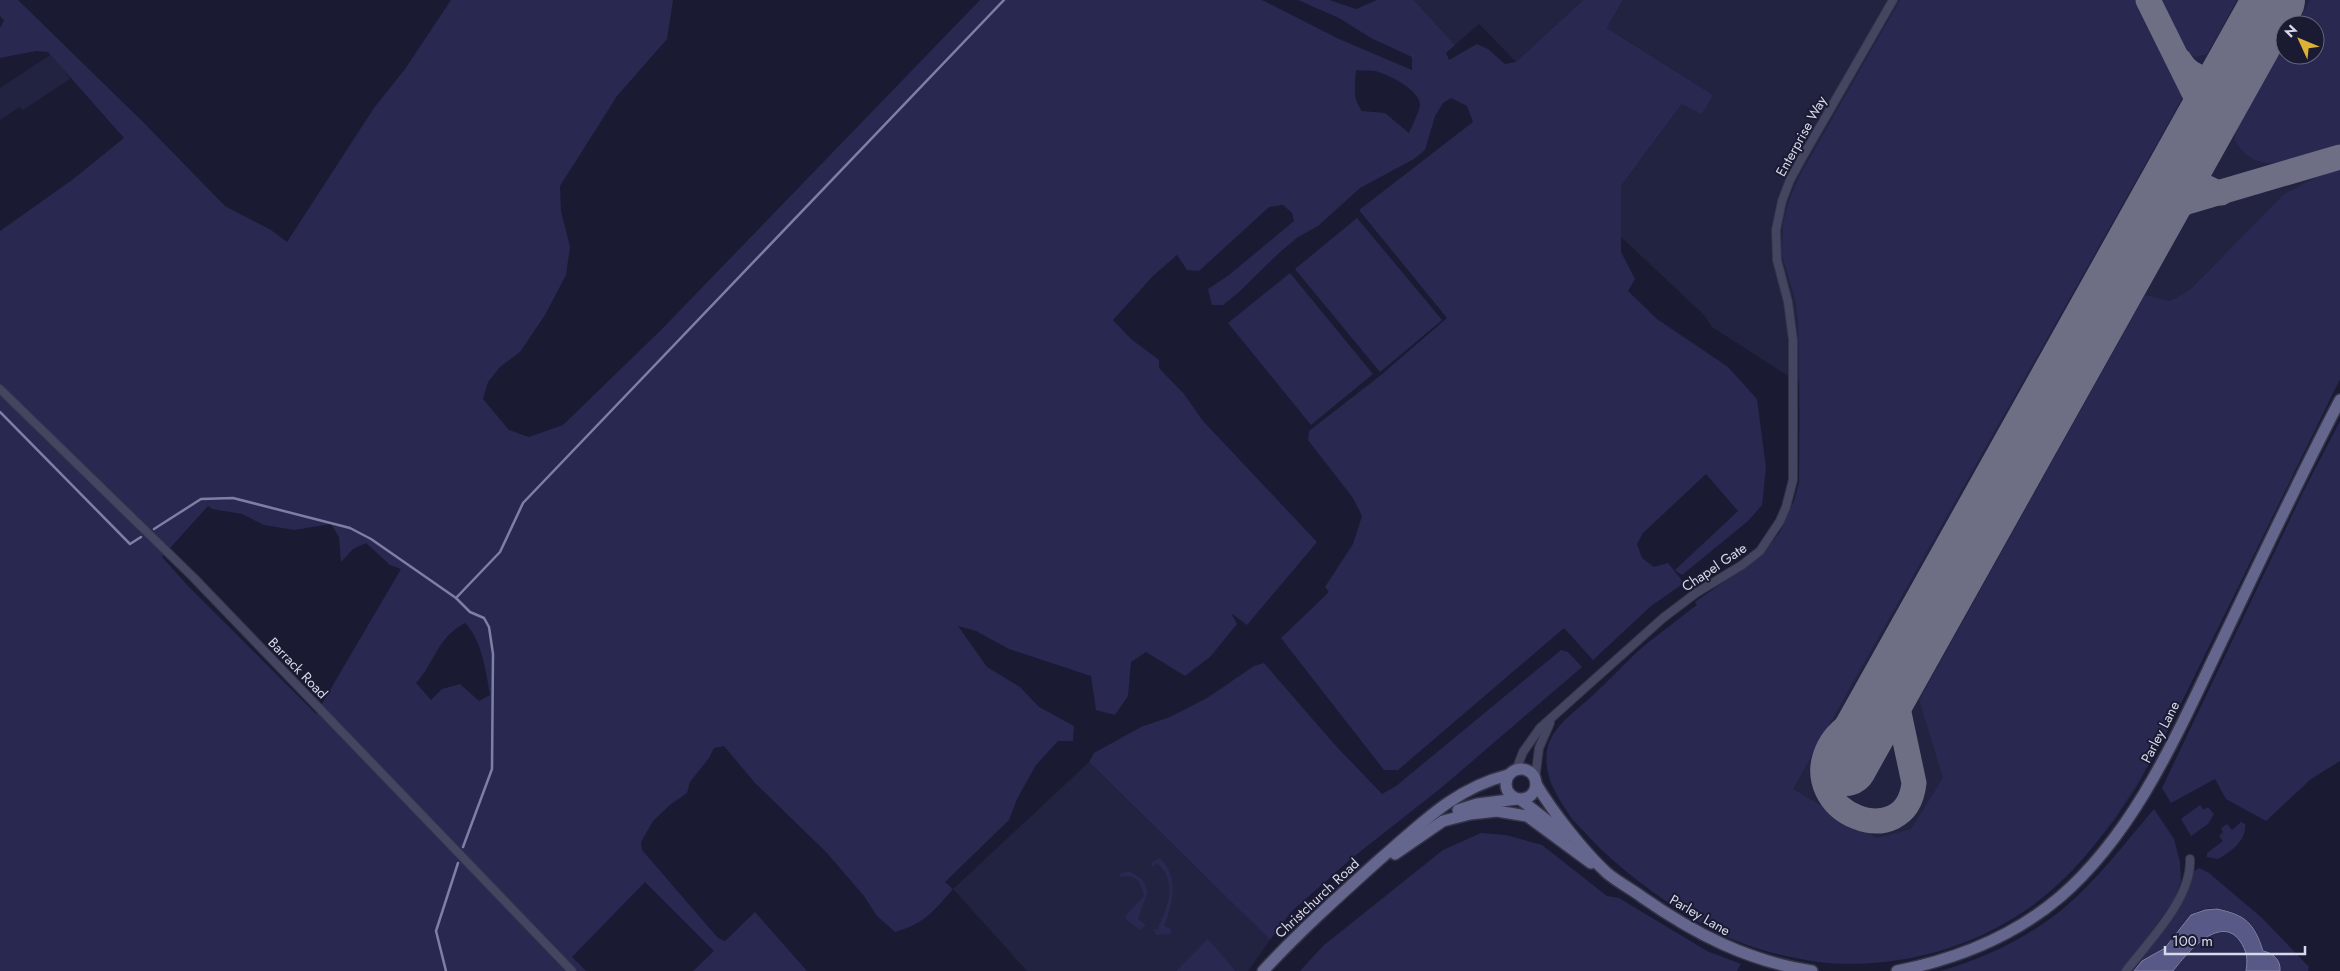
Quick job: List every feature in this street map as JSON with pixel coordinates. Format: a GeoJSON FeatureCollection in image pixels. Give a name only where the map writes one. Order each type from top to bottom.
{"type":"FeatureCollection","features":[{"type":"Feature","properties":{"kind":"main road","name":"Parley Lane"},"geometry":{"type":"LineString","coordinates":[[1897,971],[1951,958],[2010,932],[2060,897],[2108,847],[2147,788],[2199,688],[2340,400]]}},
{"type":"Feature","properties":{"kind":"main road"},"geometry":{"type":"LineString","coordinates":[[1526,770],[1536,782],[1536,788],[1530,796],[1519,799],[1512,797],[1506,789],[1512,772],[1526,770]]}},
{"type":"Feature","properties":{"kind":"main road","name":"Christchurch Road"},"geometry":{"type":"LineString","coordinates":[[1263,971],[1300,931],[1440,806],[1488,781],[1512,772]]}},
{"type":"Feature","properties":{"kind":"main road","name":"Parley Lane"},"geometry":{"type":"LineString","coordinates":[[1536,782],[1553,809],[1608,873],[1673,918],[1729,949],[1759,959],[1812,971]]}},
{"type":"Feature","properties":{"kind":"main road","name":"Parley Lane"},"geometry":{"type":"LineString","coordinates":[[1519,799],[1589,853]]}},
{"type":"Feature","properties":{"kind":"main road","name":"Christchurch Road"},"geometry":{"type":"LineString","coordinates":[[1392,849],[1448,813],[1477,804],[1519,799]]}},
{"type":"Feature","properties":{"kind":"main road"},"geometry":{"type":"LineString","coordinates":[[1377,863],[1398,853],[1444,822],[1470,814],[1497,811],[1527,816],[1608,873]]}},
{"type":"Feature","properties":{"kind":"street","name":"Enterprise Way"},"geometry":{"type":"LineString","coordinates":[[1793,386],[1793,340],[1788,302],[1779,270],[1776,247],[1776,230],[1782,201],[1790,180],[1802,158],[1893,0]]}},
{"type":"Feature","properties":{"kind":"street","name":"Chapel Gate"},"geometry":{"type":"LineString","coordinates":[[1512,772],[1534,736],[1552,719],[1664,618],[1696,593],[1742,565],[1760,550],[1772,536],[1786,507],[1793,480],[1793,386]]}},
{"type":"Feature","properties":{"kind":"street","name":"Barrack Road"},"geometry":{"type":"LineString","coordinates":[[0,390],[193,577],[572,971]]}},
{"type":"Feature","properties":{"kind":"street","name":"Chapel Gate"},"geometry":{"type":"LineString","coordinates":[[1536,782],[1539,748],[1552,719]]}},
{"type":"Feature","properties":{"kind":"street"},"geometry":{"type":"LineString","coordinates":[[2126,971],[2181,896],[2190,866],[2190,859]]}},
{"type":"Feature","properties":{"kind":"shaded area"},"geometry":{"type":"Polygon","coordinates":[[[0,0],[18,0],[144,123],[225,206],[271,230],[287,242],[374,108],[405,69],[451,0],[673,0],[667,39],[617,96],[560,186],[561,211],[570,247],[566,275],[545,315],[520,352],[500,367],[488,382],[483,399],[509,430],[529,437],[563,425],[661,330],[980,0],[1262,0],[1339,39],[1412,70],[1412,57],[1371,38],[1339,18],[1298,0],[1329,0],[1356,9],[1377,0],[1414,0],[1455,45],[1446,53],[1449,60],[1477,44],[1488,49],[1505,64],[1516,62],[1583,0],[1623,0],[1607,28],[1713,95],[1702,114],[1682,104],[1621,186],[1621,252],[1635,279],[1628,291],[1657,319],[1728,367],[1757,399],[1766,468],[1762,505],[1748,521],[1682,575],[1675,570],[1738,511],[1706,474],[1643,533],[1637,544],[1642,558],[1654,567],[1668,563],[1684,583],[1651,606],[1593,660],[1564,628],[1398,770],[1384,770],[1281,638],[1329,592],[1325,587],[1353,544],[1362,516],[1353,498],[1308,440],[1309,431],[1381,375],[1447,318],[1359,210],[1473,122],[1467,106],[1451,98],[1443,103],[1435,116],[1425,150],[1414,159],[1360,188],[1318,226],[1298,237],[1279,253],[1223,305],[1212,305],[1208,289],[1229,275],[1294,221],[1292,213],[1283,205],[1269,207],[1199,271],[1187,270],[1177,255],[1153,276],[1113,320],[1131,339],[1159,360],[1159,368],[1184,394],[1203,421],[1317,542],[1247,625],[1231,613],[1237,624],[1210,657],[1185,676],[1146,652],[1131,662],[1128,696],[1115,715],[1096,710],[1091,676],[1009,649],[976,631],[958,626],[987,667],[1020,687],[1039,707],[1074,726],[1073,741],[1058,741],[1036,765],[1017,799],[1009,820],[945,882],[953,889],[921,921],[895,932],[877,916],[864,896],[826,852],[755,783],[724,746],[714,748],[709,758],[690,782],[687,793],[671,804],[653,821],[641,842],[642,850],[718,938],[725,941],[755,912],[807,971],[693,971],[714,951],[645,882],[572,957],[586,971],[0,971],[0,231],[72,180],[124,138],[48,52],[36,51],[0,58],[0,28],[4,20],[0,16],[0,0]],[[1356,70],[1355,97],[1362,111],[1385,113],[1409,133],[1420,105],[1419,99],[1415,94],[1388,75],[1375,71],[1356,70]],[[208,506],[162,557],[189,587],[316,714],[401,569],[390,565],[366,543],[353,549],[341,562],[339,537],[331,524],[294,530],[264,525],[242,514],[212,509],[208,506]],[[465,623],[455,629],[442,643],[423,675],[416,683],[431,700],[442,689],[460,684],[479,701],[490,695],[485,667],[476,638],[465,623]]]}},
{"type":"Feature","properties":{"kind":"shaded area"},"geometry":{"type":"Polygon","coordinates":[[[1414,0],[1583,0],[1516,62],[1479,24],[1455,45],[1414,0]]]}},
{"type":"Feature","properties":{"kind":"shaded area"},"geometry":{"type":"Polygon","coordinates":[[[1623,0],[2340,0],[2340,379],[2167,732],[2137,787],[2114,821],[2072,871],[2031,907],[1998,927],[1949,948],[1912,958],[1843,963],[1790,957],[1733,940],[1701,924],[1649,889],[1603,850],[1571,819],[1550,782],[1547,767],[1548,745],[1558,728],[1637,652],[1696,605],[1695,602],[1761,556],[1789,517],[1799,482],[1799,383],[1712,327],[1704,315],[1621,237],[1621,186],[1683,103],[1713,95],[1607,28],[1623,0]]]}},
{"type":"Feature","properties":{"kind":"shaded area"},"geometry":{"type":"Polygon","coordinates":[[[1900,0],[2135,0],[2183,97],[1793,789],[1877,838],[1911,829],[1943,778],[1919,700],[2145,295],[2170,301],[2190,290],[2284,194],[2320,175],[2340,169],[2340,379],[2167,732],[2134,789],[2096,843],[2052,890],[2026,910],[1978,937],[1934,953],[1911,958],[1864,964],[1841,964],[1818,962],[1754,948],[1709,928],[1646,887],[1613,860],[1584,832],[1561,802],[1548,773],[1548,746],[1551,738],[1562,723],[1636,653],[1697,605],[1695,602],[1761,556],[1780,532],[1795,499],[1799,482],[1800,419],[1798,319],[1795,299],[1782,255],[1783,223],[1789,200],[1800,175],[1900,0]]]}},
{"type":"Feature","properties":{"kind":"shaded area"},"geometry":{"type":"Polygon","coordinates":[[[2161,0],[2237,0],[2207,54],[2196,57],[2187,54],[2161,0]]]}},
{"type":"Feature","properties":{"kind":"shaded area"},"geometry":{"type":"Polygon","coordinates":[[[2310,0],[2340,0],[2340,145],[2297,160],[2282,163],[2268,163],[2255,160],[2244,152],[2234,139],[2236,130],[2275,62],[2275,65],[2325,65],[2325,15],[2302,15],[2310,0]]]}},
{"type":"Feature","properties":{"kind":"shaded area"},"geometry":{"type":"Polygon","coordinates":[[[53,53],[70,79],[23,110],[20,107],[0,120],[0,88],[53,53]]]}},
{"type":"Feature","properties":{"kind":"shaded area"},"geometry":{"type":"Polygon","coordinates":[[[1357,218],[1442,320],[1380,372],[1295,269],[1357,218]]]}},
{"type":"Feature","properties":{"kind":"shaded area"},"geometry":{"type":"Polygon","coordinates":[[[1290,273],[1373,374],[1311,425],[1228,323],[1290,273]]]}},
{"type":"Feature","properties":{"kind":"shaded area"},"geometry":{"type":"Polygon","coordinates":[[[2340,421],[2340,761],[2311,779],[2266,821],[2226,799],[2215,779],[2171,803],[2162,788],[2303,492],[2340,421]]]}},
{"type":"Feature","properties":{"kind":"shaded area"},"geometry":{"type":"Polygon","coordinates":[[[1561,650],[1568,652],[1582,667],[1441,788],[1352,858],[1291,912],[1270,940],[1089,762],[1094,753],[1141,727],[1170,717],[1207,698],[1254,666],[1264,663],[1335,745],[1382,794],[1396,786],[1561,650]]]}},
{"type":"Feature","properties":{"kind":"shaded area"},"geometry":{"type":"Polygon","coordinates":[[[1089,762],[1270,940],[1248,971],[1236,971],[1208,940],[1176,971],[1027,971],[953,889],[1089,762]]]}},
{"type":"Feature","properties":{"kind":"shaded area"},"geometry":{"type":"Polygon","coordinates":[[[2200,805],[2204,810],[2208,807],[2214,814],[2208,824],[2191,836],[2181,819],[2200,805]]]}},
{"type":"Feature","properties":{"kind":"shaded area"},"geometry":{"type":"Polygon","coordinates":[[[2154,809],[2174,839],[2180,862],[2181,881],[2174,900],[2123,971],[1940,971],[1972,961],[2002,947],[2046,922],[2085,889],[2154,809]]]}},
{"type":"Feature","properties":{"kind":"shaded area"},"geometry":{"type":"Polygon","coordinates":[[[2241,822],[2245,824],[2245,830],[2237,845],[2218,859],[2207,857],[2207,853],[2223,841],[2219,836],[2223,832],[2221,828],[2227,824],[2232,830],[2241,822]]]}},
{"type":"Feature","properties":{"kind":"shaded area"},"geometry":{"type":"Polygon","coordinates":[[[1481,833],[1506,835],[1542,845],[1607,896],[1619,898],[1707,951],[1741,964],[1737,971],[1300,971],[1323,946],[1443,850],[1481,833]]]}},
{"type":"Feature","properties":{"kind":"shaded area"},"geometry":{"type":"Polygon","coordinates":[[[1159,858],[1166,865],[1170,873],[1173,890],[1170,909],[1164,926],[1171,929],[1171,934],[1156,935],[1153,928],[1157,930],[1165,912],[1169,895],[1169,886],[1163,870],[1157,863],[1152,867],[1151,863],[1159,858]]]}},
{"type":"Feature","properties":{"kind":"shaded area"},"geometry":{"type":"Polygon","coordinates":[[[2199,868],[2209,873],[2262,918],[2309,967],[2308,971],[2280,971],[2279,963],[2263,950],[2257,933],[2251,924],[2230,911],[2213,908],[2197,911],[2186,921],[2168,944],[2134,971],[2129,971],[2168,925],[2191,873],[2199,868]]]}},
{"type":"Feature","properties":{"kind":"shaded area"},"geometry":{"type":"Polygon","coordinates":[[[1129,871],[1142,879],[1148,891],[1138,919],[1146,925],[1140,930],[1127,920],[1125,916],[1144,896],[1137,880],[1126,876],[1121,877],[1119,874],[1129,871]]]}},
{"type":"Feature","properties":{"kind":"shaded area"},"geometry":{"type":"Polygon","coordinates":[[[2222,931],[2235,936],[2243,945],[2247,964],[2246,971],[2173,971],[2194,947],[2222,931]]]}},
{"type":"Feature","properties":{"kind":"shaded area"},"geometry":{"type":"Polygon","coordinates":[[[1208,939],[1236,971],[1176,971],[1208,939]]]}},
{"type":"Feature","properties":{"kind":"water"},"geometry":{"type":"Polygon","coordinates":[[[2217,909],[2235,914],[2248,922],[2256,933],[2263,951],[2270,953],[2278,960],[2280,971],[2246,971],[2246,956],[2240,941],[2232,934],[2223,931],[2204,939],[2186,955],[2173,971],[2134,971],[2142,961],[2165,948],[2191,915],[2205,910],[2217,909]]]}},
{"type":"Feature","properties":{"kind":"waterway"},"geometry":{"type":"LineString","coordinates":[[463,847],[492,769],[493,654],[489,627],[484,618],[470,612],[456,598],[500,552],[523,503],[1004,0]]}},
{"type":"Feature","properties":{"kind":"waterway"},"geometry":{"type":"LineString","coordinates":[[0,412],[130,544],[141,537]]}},
{"type":"Feature","properties":{"kind":"waterway"},"geometry":{"type":"LineString","coordinates":[[154,529],[201,499],[233,498],[350,528],[371,539],[456,598]]}},
{"type":"Feature","properties":{"kind":"waterway"},"geometry":{"type":"LineString","coordinates":[[446,971],[436,931],[458,863]]}},
{"type":"Feature","properties":{"kind":"taxiway"},"geometry":{"type":"LineString","coordinates":[[2148,0],[2199,103],[2201,120],[2186,157]]}},
{"type":"Feature","properties":{"kind":"taxiway"},"geometry":{"type":"LineString","coordinates":[[2180,61],[2186,69],[2194,74],[2201,77],[2209,77],[2225,72],[2240,60]]}},
{"type":"Feature","properties":{"kind":"taxiway"},"geometry":{"type":"LineString","coordinates":[[2197,139],[2194,159],[2195,174],[2203,185],[2210,190],[2221,193]]}},
{"type":"Feature","properties":{"kind":"taxiway"},"geometry":{"type":"LineString","coordinates":[[2146,227],[2173,208],[2187,202],[2340,157]]}},
{"type":"Feature","properties":{"kind":"taxiway"},"geometry":{"type":"LineString","coordinates":[[1892,685],[1874,705],[1843,729],[1833,741],[1829,747],[1823,770],[1827,790],[1839,806],[1856,817],[1875,821],[1893,817],[1907,805],[1914,783],[1895,694],[1898,674]]}},
{"type":"Feature","properties":{"kind":"runway"},"geometry":{"type":"LineString","coordinates":[[1846,765],[2274,0]]}}]}
